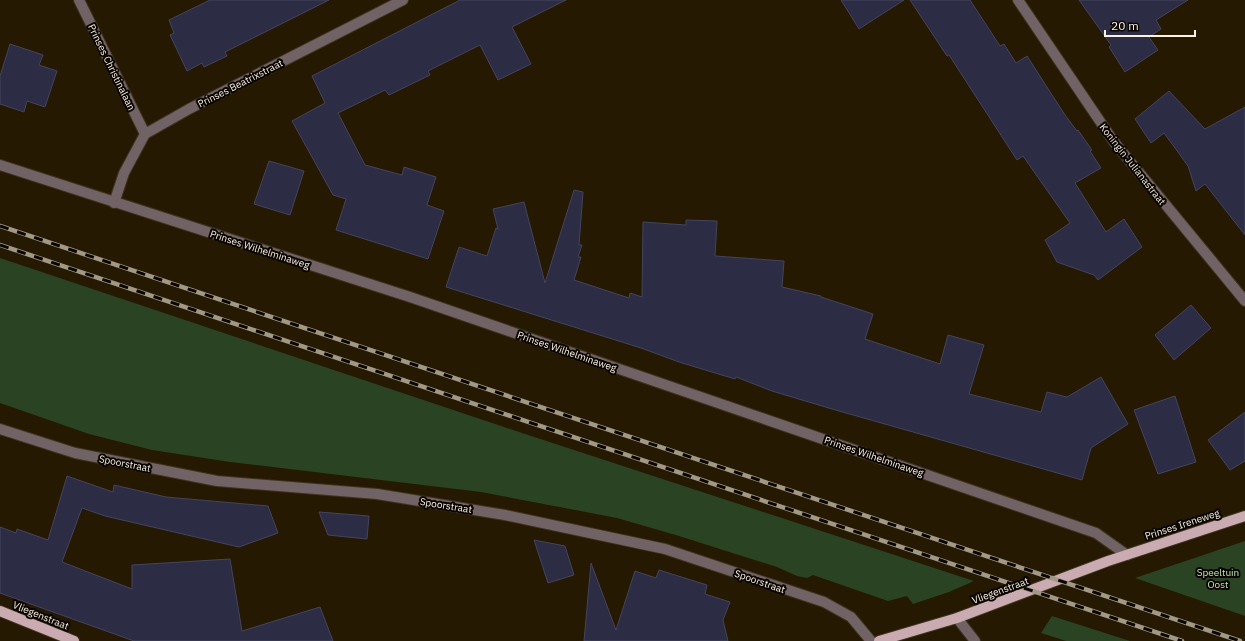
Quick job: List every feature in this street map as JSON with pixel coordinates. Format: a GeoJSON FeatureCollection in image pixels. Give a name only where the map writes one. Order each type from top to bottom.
{"type":"FeatureCollection","features":[{"type":"Feature","properties":{"kind":"main road","name":"Prinses Ireneweg"},"geometry":{"type":"LineString","coordinates":[[1127,554],[1245,516]]}},
{"type":"Feature","properties":{"kind":"main road","name":"Vliegenstraat"},"geometry":{"type":"LineString","coordinates":[[879,641],[957,618],[1127,554]]}},
{"type":"Feature","properties":{"kind":"main road","name":"Vliegenstraat"},"geometry":{"type":"LineString","coordinates":[[0,611],[74,641]]}},
{"type":"Feature","properties":{"kind":"street","name":"Prinses Christinalaan"},"geometry":{"type":"LineString","coordinates":[[79,0],[145,134]]}},
{"type":"Feature","properties":{"kind":"street","name":"Prinses Beatrixstraat"},"geometry":{"type":"LineString","coordinates":[[145,134],[189,109],[404,0]]}},
{"type":"Feature","properties":{"kind":"street","name":"Koningin Julianastraat"},"geometry":{"type":"LineString","coordinates":[[1018,0],[1114,142],[1245,301]]}},
{"type":"Feature","properties":{"kind":"street"},"geometry":{"type":"LineString","coordinates":[[114,203],[124,174],[145,134]]}},
{"type":"Feature","properties":{"kind":"street","name":"Prinses Wilhelminaweg"},"geometry":{"type":"LineString","coordinates":[[0,165],[417,300],[1096,532],[1127,554]]}},
{"type":"Feature","properties":{"kind":"street","name":"Spoorstraat"},"geometry":{"type":"LineString","coordinates":[[0,429],[75,453],[217,481],[377,494],[505,515],[665,549],[824,602],[851,617],[871,641]]}},
{"type":"Feature","properties":{"kind":"street"},"geometry":{"type":"LineString","coordinates":[[957,618],[975,641]]}},
{"type":"Feature","properties":{"kind":"green space"},"geometry":{"type":"Polygon","coordinates":[[[0,258],[516,431],[974,581],[949,592],[913,604],[907,596],[888,601],[813,575],[807,578],[797,576],[777,567],[617,518],[481,492],[230,462],[152,450],[89,434],[0,403],[0,258]]]}},
{"type":"Feature","properties":{"kind":"green space","name":"Speeltuin Oost"},"geometry":{"type":"Polygon","coordinates":[[[1245,541],[1245,616],[1135,578],[1245,541]]]}},
{"type":"Feature","properties":{"kind":"green space"},"geometry":{"type":"Polygon","coordinates":[[[1052,616],[1130,641],[1066,641],[1041,633],[1052,616]]]}},
{"type":"Feature","properties":{"kind":"building"},"geometry":{"type":"Polygon","coordinates":[[[210,0],[329,0],[225,52],[227,56],[204,67],[202,63],[187,71],[170,35],[174,33],[169,20],[210,0]]]}},
{"type":"Feature","properties":{"kind":"building"},"geometry":{"type":"Polygon","coordinates":[[[460,0],[566,0],[512,27],[531,64],[498,80],[480,45],[428,71],[430,75],[389,95],[385,90],[338,113],[365,165],[402,175],[404,167],[436,177],[427,205],[444,211],[428,259],[336,230],[346,199],[333,195],[292,121],[325,103],[312,76],[460,0]]]}},
{"type":"Feature","properties":{"kind":"building"},"geometry":{"type":"Polygon","coordinates":[[[841,0],[904,0],[859,29],[841,0]]]}},
{"type":"Feature","properties":{"kind":"building"},"geometry":{"type":"Polygon","coordinates":[[[910,0],[970,0],[1000,46],[1004,44],[1016,63],[1027,56],[1065,115],[1092,150],[1090,151],[1101,168],[1075,183],[1106,232],[1124,219],[1142,247],[1098,280],[1094,275],[1057,262],[1045,240],[1070,223],[1023,156],[1017,160],[949,55],[947,56],[910,0]]]}},
{"type":"Feature","properties":{"kind":"building"},"geometry":{"type":"Polygon","coordinates":[[[1079,0],[1188,0],[1156,20],[1161,29],[1149,37],[1158,50],[1125,72],[1109,47],[1111,45],[1079,0]]]}},
{"type":"Feature","properties":{"kind":"building"},"geometry":{"type":"Polygon","coordinates":[[[10,44],[43,55],[39,65],[57,71],[45,107],[27,101],[24,112],[0,104],[0,76],[10,44]]]}},
{"type":"Feature","properties":{"kind":"building"},"geometry":{"type":"Polygon","coordinates":[[[1169,91],[1205,129],[1245,107],[1245,235],[1205,184],[1196,191],[1188,166],[1164,133],[1151,143],[1135,119],[1169,91]]]}},
{"type":"Feature","properties":{"kind":"building"},"geometry":{"type":"Polygon","coordinates":[[[269,161],[304,171],[290,215],[254,204],[269,161]]]}},
{"type":"Feature","properties":{"kind":"building"},"geometry":{"type":"Polygon","coordinates":[[[574,190],[583,192],[579,245],[582,245],[578,257],[581,257],[574,280],[629,298],[630,293],[642,297],[643,222],[686,225],[686,220],[717,221],[715,256],[784,261],[782,287],[821,296],[873,314],[865,339],[940,364],[948,335],[984,345],[969,394],[1041,412],[1047,392],[1067,397],[1101,377],[1128,424],[1091,448],[1082,480],[772,391],[736,377],[735,379],[679,362],[641,348],[446,287],[459,247],[487,256],[496,228],[498,229],[493,209],[524,202],[545,283],[574,190]]]}},
{"type":"Feature","properties":{"kind":"building"},"geometry":{"type":"Polygon","coordinates":[[[1191,305],[1211,328],[1174,360],[1155,335],[1191,305]]]}},
{"type":"Feature","properties":{"kind":"building"},"geometry":{"type":"Polygon","coordinates":[[[1175,396],[1196,462],[1158,474],[1134,410],[1175,396]]]}},
{"type":"Feature","properties":{"kind":"building"},"geometry":{"type":"Polygon","coordinates":[[[1245,412],[1245,461],[1230,470],[1208,440],[1245,412]]]}},
{"type":"Feature","properties":{"kind":"building"},"geometry":{"type":"Polygon","coordinates":[[[67,476],[113,492],[114,485],[166,497],[268,506],[278,533],[239,547],[105,516],[82,508],[62,562],[132,589],[132,565],[230,559],[242,631],[320,607],[333,641],[134,641],[0,593],[0,527],[16,533],[17,529],[48,540],[67,476]]]}},
{"type":"Feature","properties":{"kind":"building"},"geometry":{"type":"Polygon","coordinates":[[[319,512],[369,516],[367,539],[328,535],[319,512]]]}},
{"type":"Feature","properties":{"kind":"building"},"geometry":{"type":"Polygon","coordinates":[[[534,540],[565,546],[574,575],[548,583],[534,540]]]}},
{"type":"Feature","properties":{"kind":"building"},"geometry":{"type":"Polygon","coordinates":[[[591,563],[616,630],[635,571],[656,578],[659,570],[707,585],[705,594],[730,602],[723,620],[728,641],[584,641],[591,563]]]}},
{"type":"Feature","properties":{"kind":"railway"},"geometry":{"type":"LineString","coordinates":[[0,226],[1240,641]]}},
{"type":"Feature","properties":{"kind":"railway"},"geometry":{"type":"LineString","coordinates":[[0,245],[1182,641]]}}]}
